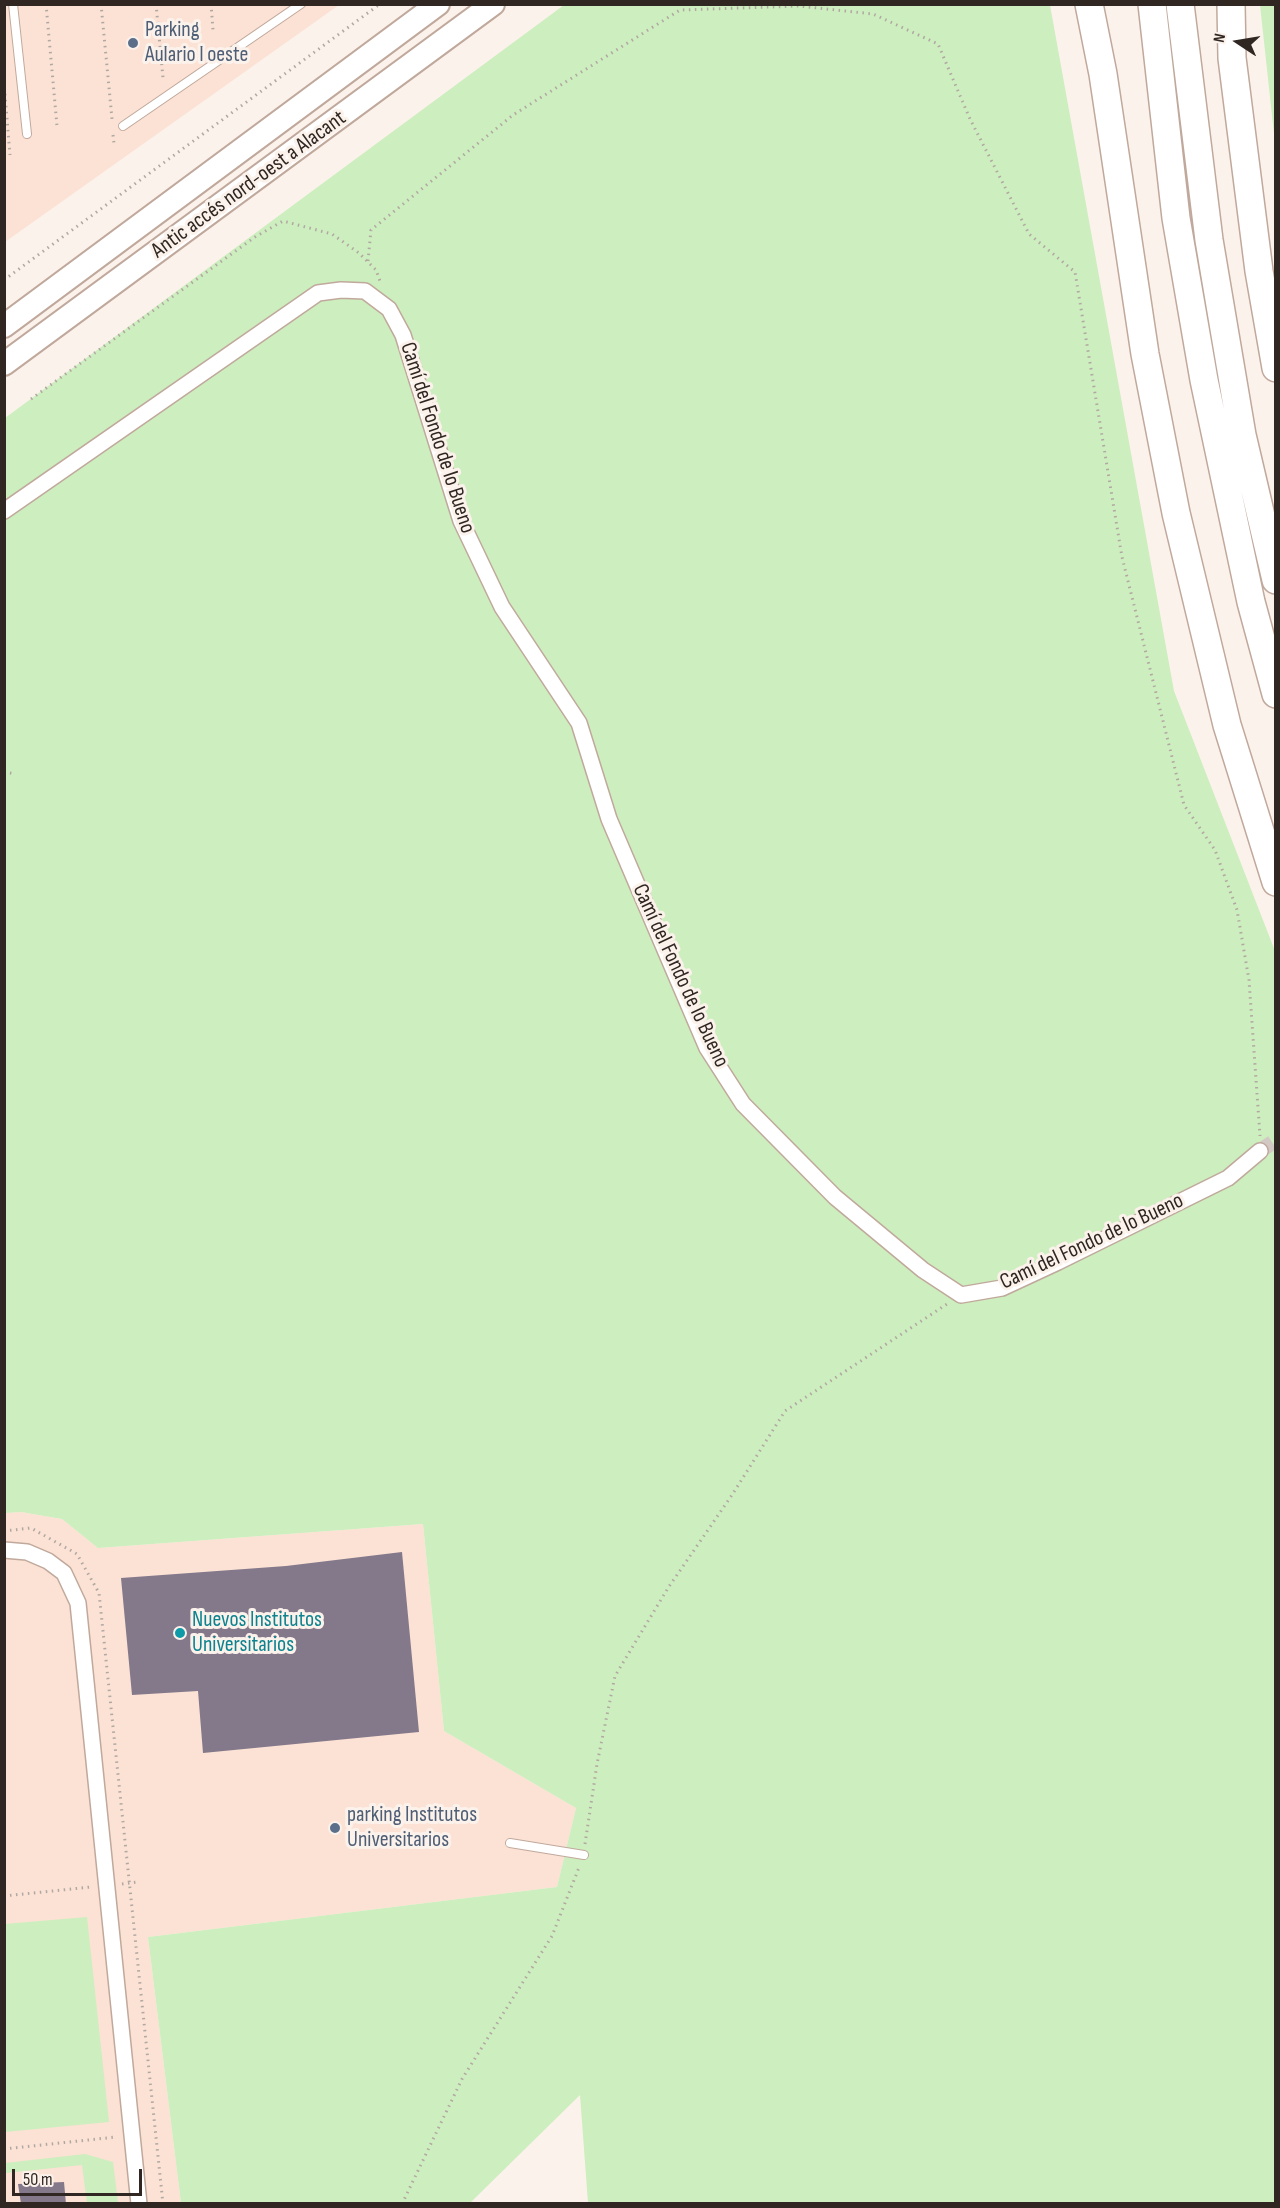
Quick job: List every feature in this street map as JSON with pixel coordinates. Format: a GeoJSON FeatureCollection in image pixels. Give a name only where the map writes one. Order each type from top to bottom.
{"type":"FeatureCollection","features":[{"type":"Feature","properties":{"kind":"highway"},"geometry":{"type":"LineString","coordinates":[[1089,4],[1103,74],[1145,354],[1176,513],[1227,725],[1275,882]]}},
{"type":"Feature","properties":{"kind":"highway"},"geometry":{"type":"LineString","coordinates":[[1100,4],[1103,74]]}},
{"type":"Feature","properties":{"kind":"highway"},"geometry":{"type":"LineString","coordinates":[[1152,4],[1176,218],[1202,369],[1251,602],[1275,694]]}},
{"type":"Feature","properties":{"kind":"highway"},"geometry":{"type":"LineString","coordinates":[[1180,4],[1209,240],[1242,435],[1275,580]]}},
{"type":"Feature","properties":{"kind":"highway"},"geometry":{"type":"LineString","coordinates":[[1231,4],[1232,58],[1259,271],[1275,368]]}},
{"type":"Feature","properties":{"kind":"main road","name":"Antic accés nord-oest a Alacant"},"geometry":{"type":"LineString","coordinates":[[4,326],[438,4]]}},
{"type":"Feature","properties":{"kind":"main road","name":"Antic accés nord-oest a Alacant"},"geometry":{"type":"LineString","coordinates":[[4,364],[494,4]]}},
{"type":"Feature","properties":{"kind":"street"},"geometry":{"type":"LineString","coordinates":[[4,511],[318,293],[341,290],[365,291],[389,309]]}},
{"type":"Feature","properties":{"kind":"street","name":"Camí del Fondo de lo Bueno"},"geometry":{"type":"LineString","coordinates":[[389,309],[403,334],[461,521],[502,607],[579,723],[609,819],[707,1048],[743,1104],[834,1197],[923,1270],[961,1294],[1002,1288],[1058,1262],[1228,1178],[1260,1151]]}},
{"type":"Feature","properties":{"kind":"street"},"geometry":{"type":"LineString","coordinates":[[4,1550],[27,1552],[48,1561],[64,1573],[78,1603],[139,2204]]}},
{"type":"Feature","properties":{"kind":"lane"},"geometry":{"type":"LineString","coordinates":[[13,4],[27,134]]}},
{"type":"Feature","properties":{"kind":"lane"},"geometry":{"type":"LineString","coordinates":[[123,126],[301,4]]}},
{"type":"Feature","properties":{"kind":"lane"},"geometry":{"type":"LineString","coordinates":[[510,1844],[584,1855]]}},
{"type":"Feature","properties":{"kind":"path"},"geometry":{"type":"LineString","coordinates":[[46,4],[57,126]]}},
{"type":"Feature","properties":{"kind":"path"},"geometry":{"type":"LineString","coordinates":[[101,4],[114,144]]}},
{"type":"Feature","properties":{"kind":"path"},"geometry":{"type":"LineString","coordinates":[[156,4],[163,78]]}},
{"type":"Feature","properties":{"kind":"path"},"geometry":{"type":"LineString","coordinates":[[211,4],[213,30]]}},
{"type":"Feature","properties":{"kind":"path"},"geometry":{"type":"LineString","coordinates":[[4,280],[380,4]]}},
{"type":"Feature","properties":{"kind":"path"},"geometry":{"type":"LineString","coordinates":[[368,261],[371,230],[495,129],[513,115],[680,10],[799,6],[873,14],[938,44],[970,119],[1029,234],[1076,272],[1122,557],[1184,805],[1215,850],[1237,910],[1249,980],[1260,1151]]}},
{"type":"Feature","properties":{"kind":"path"},"geometry":{"type":"LineString","coordinates":[[4,81],[10,155]]}},
{"type":"Feature","properties":{"kind":"path"},"geometry":{"type":"LineString","coordinates":[[31,399],[255,237],[283,221],[332,234],[368,261],[376,270],[389,309]]}},
{"type":"Feature","properties":{"kind":"path"},"geometry":{"type":"LineString","coordinates":[[4,772],[15,774]]}},
{"type":"Feature","properties":{"kind":"path"},"geometry":{"type":"LineString","coordinates":[[402,2204],[462,2079],[552,1936],[584,1855],[597,1764],[615,1676],[668,1588],[732,1495],[785,1411],[961,1294]]}},
{"type":"Feature","properties":{"kind":"path"},"geometry":{"type":"LineString","coordinates":[[4,1896],[138,1882]]}},
{"type":"Feature","properties":{"kind":"path"},"geometry":{"type":"LineString","coordinates":[[4,2149],[118,2137]]}},
{"type":"Feature","properties":{"kind":"shaded area","name":"Parking Aulario I oeste"},"geometry":{"type":"Polygon","coordinates":[[[5,5],[339,5],[5,242],[5,5]]]}},
{"type":"Feature","properties":{"kind":"shaded area"},"geometry":{"type":"Polygon","coordinates":[[[21,1512],[62,1519],[98,1548],[423,1524],[444,1731],[576,1808],[557,1887],[148,1937],[181,2203],[5,2204],[5,1513],[21,1512]]]}},
{"type":"Feature","properties":{"kind":"green space"},"geometry":{"type":"Polygon","coordinates":[[[564,5],[1050,5],[1174,691],[1275,951],[1275,2203],[588,2203],[580,2095],[470,2203],[181,2203],[148,1937],[557,1887],[576,1808],[444,1731],[423,1524],[98,1548],[62,1519],[21,1512],[5,1513],[5,418],[564,5]]]}},
{"type":"Feature","properties":{"kind":"green space"},"geometry":{"type":"Polygon","coordinates":[[[1260,5],[1275,5],[1275,143],[1260,5]]]}},
{"type":"Feature","properties":{"kind":"green space"},"geometry":{"type":"Polygon","coordinates":[[[87,1917],[109,2122],[5,2132],[5,1924],[87,1917]]]}},
{"type":"Feature","properties":{"kind":"green space"},"geometry":{"type":"Polygon","coordinates":[[[85,2154],[113,2162],[118,2203],[87,2203],[82,2165],[6,2173],[5,2163],[85,2154]]]}},
{"type":"Feature","properties":{"kind":"building","name":"Nuevos Institutos Universitarios"},"geometry":{"type":"Polygon","coordinates":[[[402,1552],[419,1732],[203,1753],[198,1691],[132,1695],[121,1578],[286,1566],[402,1552]]]}},
{"type":"Feature","properties":{"kind":"building"},"geometry":{"type":"Polygon","coordinates":[[[64,2182],[66,2204],[21,2204],[18,2184],[64,2182]]]}},
{"type":"Feature","properties":{"kind":"tunnel"},"geometry":{"type":"LineString","coordinates":[[1260,1151],[1276,1140]]}},
{"type":"Feature","properties":{"kind":"place","name":"Parking Aulario I oeste"},"geometry":{"type":"Point","coordinates":[133,43]}},
{"type":"Feature","properties":{"kind":"place","name":"Nuevos Institutos Universitarios"},"geometry":{"type":"Point","coordinates":[180,1633]}},
{"type":"Feature","properties":{"kind":"place","name":"parking Institutos Universitarios"},"geometry":{"type":"Point","coordinates":[335,1828]}}]}
